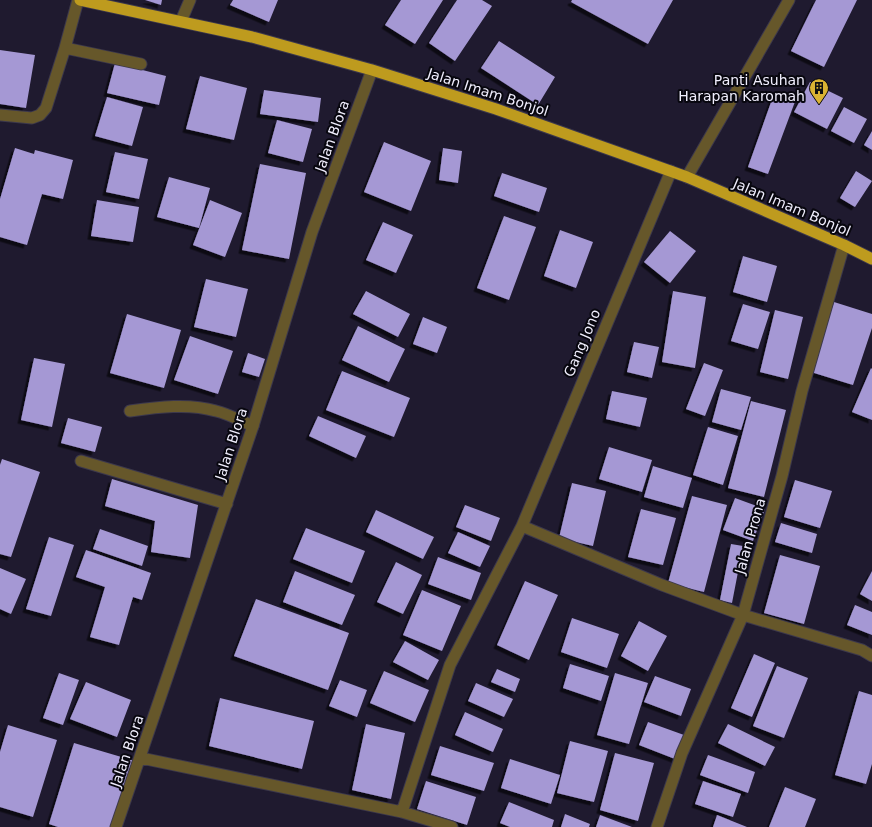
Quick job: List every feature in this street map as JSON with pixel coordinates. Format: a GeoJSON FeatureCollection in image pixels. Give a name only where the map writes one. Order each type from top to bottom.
{"type":"FeatureCollection","features":[{"type":"Feature","properties":{"kind":"highway","name":"Jalan Imam Bonjol"},"geometry":{"type":"LineString","coordinates":[[79,0],[252,37],[372,70],[496,109],[671,171],[844,245],[872,259]]}},
{"type":"Feature","properties":{"kind":"street"},"geometry":{"type":"LineString","coordinates":[[0,115],[32,118],[40,114],[46,108],[79,0]]}},
{"type":"Feature","properties":{"kind":"street"},"geometry":{"type":"LineString","coordinates":[[181,21],[190,0]]}},
{"type":"Feature","properties":{"kind":"street"},"geometry":{"type":"LineString","coordinates":[[686,177],[789,0]]}},
{"type":"Feature","properties":{"kind":"street"},"geometry":{"type":"LineString","coordinates":[[65,48],[141,64]]}},
{"type":"Feature","properties":{"kind":"street","name":"Jalan Blora"},"geometry":{"type":"LineString","coordinates":[[116,827],[141,758],[253,426],[312,232],[372,70]]}},
{"type":"Feature","properties":{"kind":"street","name":"Gang Jono"},"geometry":{"type":"LineString","coordinates":[[402,812],[450,665],[522,526],[671,171]]}},
{"type":"Feature","properties":{"kind":"street","name":"Jalan Prona"},"geometry":{"type":"LineString","coordinates":[[657,827],[682,753],[743,615],[782,476],[802,391],[844,245]]}},
{"type":"Feature","properties":{"kind":"street"},"geometry":{"type":"LineString","coordinates":[[130,411],[148,408],[186,406],[216,411],[253,426]]}},
{"type":"Feature","properties":{"kind":"street"},"geometry":{"type":"LineString","coordinates":[[81,461],[227,504]]}},
{"type":"Feature","properties":{"kind":"street"},"geometry":{"type":"LineString","coordinates":[[522,526],[662,585],[743,615],[862,650],[872,656]]}},
{"type":"Feature","properties":{"kind":"street"},"geometry":{"type":"LineString","coordinates":[[141,758],[402,812],[452,827]]}},
{"type":"Feature","properties":{"kind":"building"},"geometry":{"type":"Polygon","coordinates":[[[145,0],[162,0],[161,5],[145,0]]]}},
{"type":"Feature","properties":{"kind":"building"},"geometry":{"type":"Polygon","coordinates":[[[233,0],[278,0],[269,22],[230,5],[233,0]]]}},
{"type":"Feature","properties":{"kind":"building"},"geometry":{"type":"Polygon","coordinates":[[[401,0],[443,0],[415,44],[385,25],[401,0]]]}},
{"type":"Feature","properties":{"kind":"building"},"geometry":{"type":"Polygon","coordinates":[[[457,0],[482,0],[492,6],[455,61],[429,43],[457,0]]]}},
{"type":"Feature","properties":{"kind":"building"},"geometry":{"type":"Polygon","coordinates":[[[572,0],[673,0],[648,44],[571,2],[572,0]]]}},
{"type":"Feature","properties":{"kind":"building"},"geometry":{"type":"Polygon","coordinates":[[[816,0],[857,0],[824,67],[791,51],[816,0]]]}},
{"type":"Feature","properties":{"kind":"building"},"geometry":{"type":"Polygon","coordinates":[[[499,41],[555,77],[538,105],[481,68],[499,41]]]}},
{"type":"Feature","properties":{"kind":"building"},"geometry":{"type":"Polygon","coordinates":[[[0,50],[35,55],[26,108],[0,104],[0,50]]]}},
{"type":"Feature","properties":{"kind":"building"},"geometry":{"type":"Polygon","coordinates":[[[115,63],[166,76],[159,105],[107,93],[115,63]]]}},
{"type":"Feature","properties":{"kind":"building"},"geometry":{"type":"Polygon","coordinates":[[[200,76],[247,88],[234,140],[186,129],[200,76]]]}},
{"type":"Feature","properties":{"kind":"building","name":"Panti Asuhan Harapan Karomah"},"geometry":{"type":"Polygon","coordinates":[[[810,82],[843,98],[827,129],[794,112],[810,82]]]}},
{"type":"Feature","properties":{"kind":"building"},"geometry":{"type":"Polygon","coordinates":[[[264,90],[321,98],[318,122],[260,114],[264,90]]]}},
{"type":"Feature","properties":{"kind":"building"},"geometry":{"type":"Polygon","coordinates":[[[775,91],[796,99],[768,174],[748,167],[775,91]]]}},
{"type":"Feature","properties":{"kind":"building"},"geometry":{"type":"Polygon","coordinates":[[[107,97],[143,107],[132,146],[95,136],[107,97]]]}},
{"type":"Feature","properties":{"kind":"building"},"geometry":{"type":"Polygon","coordinates":[[[844,107],[867,119],[854,143],[831,131],[844,107]]]}},
{"type":"Feature","properties":{"kind":"building"},"geometry":{"type":"Polygon","coordinates":[[[277,120],[312,129],[303,162],[268,153],[277,120]]]}},
{"type":"Feature","properties":{"kind":"building"},"geometry":{"type":"Polygon","coordinates":[[[872,131],[872,150],[864,145],[872,131]]]}},
{"type":"Feature","properties":{"kind":"building"},"geometry":{"type":"Polygon","coordinates":[[[384,142],[431,161],[411,211],[364,192],[384,142]]]}},
{"type":"Feature","properties":{"kind":"building"},"geometry":{"type":"Polygon","coordinates":[[[15,148],[34,154],[35,150],[73,160],[63,199],[42,194],[27,245],[0,237],[0,199],[15,148]]]}},
{"type":"Feature","properties":{"kind":"building"},"geometry":{"type":"Polygon","coordinates":[[[443,148],[462,151],[458,183],[439,180],[443,148]]]}},
{"type":"Feature","properties":{"kind":"building"},"geometry":{"type":"Polygon","coordinates":[[[115,152],[148,159],[139,199],[106,192],[115,152]]]}},
{"type":"Feature","properties":{"kind":"building"},"geometry":{"type":"Polygon","coordinates":[[[260,164],[306,173],[289,259],[242,250],[260,164]]]}},
{"type":"Feature","properties":{"kind":"building"},"geometry":{"type":"Polygon","coordinates":[[[856,171],[872,181],[855,207],[840,198],[856,171]]]}},
{"type":"Feature","properties":{"kind":"building"},"geometry":{"type":"Polygon","coordinates":[[[502,173],[547,188],[539,212],[494,196],[502,173]]]}},
{"type":"Feature","properties":{"kind":"building"},"geometry":{"type":"Polygon","coordinates":[[[169,177],[210,188],[199,228],[157,217],[169,177]]]}},
{"type":"Feature","properties":{"kind":"building"},"geometry":{"type":"Polygon","coordinates":[[[97,200],[139,207],[133,242],[91,236],[97,200]]]}},
{"type":"Feature","properties":{"kind":"building"},"geometry":{"type":"Polygon","coordinates":[[[210,200],[242,213],[225,257],[193,245],[210,200]]]}},
{"type":"Feature","properties":{"kind":"building"},"geometry":{"type":"Polygon","coordinates":[[[504,216],[536,227],[509,300],[477,288],[504,216]]]}},
{"type":"Feature","properties":{"kind":"building"},"geometry":{"type":"Polygon","coordinates":[[[383,222],[413,235],[396,273],[366,260],[383,222]]]}},
{"type":"Feature","properties":{"kind":"building"},"geometry":{"type":"Polygon","coordinates":[[[560,230],[593,242],[576,288],[544,276],[560,230]]]}},
{"type":"Feature","properties":{"kind":"building"},"geometry":{"type":"Polygon","coordinates":[[[670,231],[696,251],[670,283],[644,262],[670,231]]]}},
{"type":"Feature","properties":{"kind":"building"},"geometry":{"type":"Polygon","coordinates":[[[743,256],[777,266],[767,302],[733,292],[743,256]]]}},
{"type":"Feature","properties":{"kind":"building"},"geometry":{"type":"Polygon","coordinates":[[[206,279],[248,289],[236,337],[194,327],[206,279]]]}},
{"type":"Feature","properties":{"kind":"building"},"geometry":{"type":"Polygon","coordinates":[[[366,291],[410,314],[398,337],[353,314],[366,291]]]}},
{"type":"Feature","properties":{"kind":"building"},"geometry":{"type":"Polygon","coordinates":[[[673,291],[706,297],[695,368],[662,362],[673,291]]]}},
{"type":"Feature","properties":{"kind":"building"},"geometry":{"type":"Polygon","coordinates":[[[834,302],[872,314],[872,328],[853,385],[811,372],[834,302]]]}},
{"type":"Feature","properties":{"kind":"building"},"geometry":{"type":"Polygon","coordinates":[[[743,304],[770,312],[758,349],[731,341],[743,304]]]}},
{"type":"Feature","properties":{"kind":"building"},"geometry":{"type":"Polygon","coordinates":[[[775,310],[803,317],[788,379],[760,372],[775,310]]]}},
{"type":"Feature","properties":{"kind":"building"},"geometry":{"type":"Polygon","coordinates":[[[127,314],[181,330],[164,388],[110,373],[127,314]]]}},
{"type":"Feature","properties":{"kind":"building"},"geometry":{"type":"Polygon","coordinates":[[[423,317],[447,327],[437,353],[413,344],[423,317]]]}},
{"type":"Feature","properties":{"kind":"building"},"geometry":{"type":"Polygon","coordinates":[[[358,326],[405,349],[389,382],[342,360],[358,326]]]}},
{"type":"Feature","properties":{"kind":"building"},"geometry":{"type":"Polygon","coordinates":[[[190,336],[233,351],[218,394],[174,380],[190,336]]]}},
{"type":"Feature","properties":{"kind":"building"},"geometry":{"type":"Polygon","coordinates":[[[634,342],[659,347],[652,378],[627,372],[634,342]]]}},
{"type":"Feature","properties":{"kind":"building"},"geometry":{"type":"Polygon","coordinates":[[[248,353],[265,359],[259,377],[242,372],[248,353]]]}},
{"type":"Feature","properties":{"kind":"building"},"geometry":{"type":"Polygon","coordinates":[[[34,358],[65,364],[52,427],[21,420],[34,358]]]}},
{"type":"Feature","properties":{"kind":"building"},"geometry":{"type":"Polygon","coordinates":[[[704,363],[723,370],[705,416],[686,409],[704,363]]]}},
{"type":"Feature","properties":{"kind":"building"},"geometry":{"type":"Polygon","coordinates":[[[871,368],[872,369],[872,420],[852,412],[871,368]]]}},
{"type":"Feature","properties":{"kind":"building"},"geometry":{"type":"Polygon","coordinates":[[[342,371],[410,398],[394,437],[326,410],[342,371]]]}},
{"type":"Feature","properties":{"kind":"building"},"geometry":{"type":"Polygon","coordinates":[[[721,389],[751,397],[741,430],[712,422],[721,389]]]}},
{"type":"Feature","properties":{"kind":"building"},"geometry":{"type":"Polygon","coordinates":[[[612,391],[647,398],[640,427],[606,419],[612,391]]]}},
{"type":"Feature","properties":{"kind":"building"},"geometry":{"type":"Polygon","coordinates":[[[751,401],[786,410],[764,497],[728,488],[751,401]]]}},
{"type":"Feature","properties":{"kind":"building"},"geometry":{"type":"Polygon","coordinates":[[[318,416],[366,436],[356,458],[309,436],[318,416]]]}},
{"type":"Feature","properties":{"kind":"building"},"geometry":{"type":"Polygon","coordinates":[[[68,418],[102,427],[95,452],[61,443],[68,418]]]}},
{"type":"Feature","properties":{"kind":"building"},"geometry":{"type":"Polygon","coordinates":[[[708,427],[738,436],[723,485],[693,475],[708,427]]]}},
{"type":"Feature","properties":{"kind":"building"},"geometry":{"type":"Polygon","coordinates":[[[609,447],[652,460],[642,492],[599,479],[609,447]]]}},
{"type":"Feature","properties":{"kind":"building"},"geometry":{"type":"Polygon","coordinates":[[[2,459],[40,472],[11,557],[0,554],[0,465],[2,459]]]}},
{"type":"Feature","properties":{"kind":"building"},"geometry":{"type":"Polygon","coordinates":[[[653,466],[692,478],[683,508],[644,497],[653,466]]]}},
{"type":"Feature","properties":{"kind":"building"},"geometry":{"type":"Polygon","coordinates":[[[112,479],[198,505],[190,558],[151,552],[155,521],[105,506],[112,479]]]}},
{"type":"Feature","properties":{"kind":"building"},"geometry":{"type":"Polygon","coordinates":[[[795,480],[832,491],[820,528],[784,517],[795,480]]]}},
{"type":"Feature","properties":{"kind":"building"},"geometry":{"type":"Polygon","coordinates":[[[572,483],[606,491],[593,546],[559,538],[572,483]]]}},
{"type":"Feature","properties":{"kind":"building"},"geometry":{"type":"Polygon","coordinates":[[[692,496],[727,505],[704,592],[668,583],[692,496]]]}},
{"type":"Feature","properties":{"kind":"building"},"geometry":{"type":"Polygon","coordinates":[[[735,498],[765,509],[753,541],[723,530],[735,498]]]}},
{"type":"Feature","properties":{"kind":"building"},"geometry":{"type":"Polygon","coordinates":[[[465,505],[500,518],[491,541],[456,527],[465,505]]]}},
{"type":"Feature","properties":{"kind":"building"},"geometry":{"type":"Polygon","coordinates":[[[641,509],[676,518],[663,565],[628,557],[641,509]]]}},
{"type":"Feature","properties":{"kind":"building"},"geometry":{"type":"Polygon","coordinates":[[[376,510],[434,537],[423,559],[366,532],[376,510]]]}},
{"type":"Feature","properties":{"kind":"building"},"geometry":{"type":"Polygon","coordinates":[[[781,523],[817,534],[812,553],[775,542],[781,523]]]}},
{"type":"Feature","properties":{"kind":"building"},"geometry":{"type":"Polygon","coordinates":[[[306,528],[365,551],[352,583],[293,559],[306,528]]]}},
{"type":"Feature","properties":{"kind":"building"},"geometry":{"type":"Polygon","coordinates":[[[100,529],[148,546],[142,566],[93,549],[100,529]]]}},
{"type":"Feature","properties":{"kind":"building"},"geometry":{"type":"Polygon","coordinates":[[[458,532],[490,546],[480,567],[448,553],[458,532]]]}},
{"type":"Feature","properties":{"kind":"building"},"geometry":{"type":"Polygon","coordinates":[[[49,537],[74,545],[51,616],[26,609],[49,537]]]}},
{"type":"Feature","properties":{"kind":"building"},"geometry":{"type":"Polygon","coordinates":[[[731,544],[743,546],[732,603],[720,600],[731,544]]]}},
{"type":"Feature","properties":{"kind":"building"},"geometry":{"type":"Polygon","coordinates":[[[86,550],[151,573],[142,600],[133,597],[119,645],[90,637],[105,587],[76,577],[86,550]]]}},
{"type":"Feature","properties":{"kind":"building"},"geometry":{"type":"Polygon","coordinates":[[[780,555],[820,566],[804,624],[764,613],[780,555]]]}},
{"type":"Feature","properties":{"kind":"building"},"geometry":{"type":"Polygon","coordinates":[[[438,557],[481,573],[471,600],[428,584],[438,557]]]}},
{"type":"Feature","properties":{"kind":"building"},"geometry":{"type":"Polygon","coordinates":[[[396,562],[422,575],[403,614],[377,602],[396,562]]]}},
{"type":"Feature","properties":{"kind":"building"},"geometry":{"type":"Polygon","coordinates":[[[0,568],[26,579],[11,614],[0,609],[0,568]]]}},
{"type":"Feature","properties":{"kind":"building"},"geometry":{"type":"Polygon","coordinates":[[[295,571],[355,595],[342,625],[283,602],[295,571]]]}},
{"type":"Feature","properties":{"kind":"building"},"geometry":{"type":"Polygon","coordinates":[[[872,571],[872,601],[860,594],[872,571]]]}},
{"type":"Feature","properties":{"kind":"building"},"geometry":{"type":"Polygon","coordinates":[[[525,581],[558,595],[529,660],[497,645],[525,581]]]}},
{"type":"Feature","properties":{"kind":"building"},"geometry":{"type":"Polygon","coordinates":[[[422,590],[461,606],[442,651],[403,635],[422,590]]]}},
{"type":"Feature","properties":{"kind":"building"},"geometry":{"type":"Polygon","coordinates":[[[256,599],[349,633],[328,690],[234,656],[256,599]]]}},
{"type":"Feature","properties":{"kind":"building"},"geometry":{"type":"Polygon","coordinates":[[[855,605],[872,612],[872,635],[847,625],[855,605]]]}},
{"type":"Feature","properties":{"kind":"building"},"geometry":{"type":"Polygon","coordinates":[[[572,618],[619,634],[607,668],[561,652],[572,618]]]}},
{"type":"Feature","properties":{"kind":"building"},"geometry":{"type":"Polygon","coordinates":[[[639,621],[667,636],[648,671],[621,656],[639,621]]]}},
{"type":"Feature","properties":{"kind":"building"},"geometry":{"type":"Polygon","coordinates":[[[405,641],[439,660],[428,680],[393,662],[405,641]]]}},
{"type":"Feature","properties":{"kind":"building"},"geometry":{"type":"Polygon","coordinates":[[[754,654],[775,663],[752,717],[731,708],[754,654]]]}},
{"type":"Feature","properties":{"kind":"building"},"geometry":{"type":"Polygon","coordinates":[[[570,664],[609,676],[601,701],[563,688],[570,664]]]}},
{"type":"Feature","properties":{"kind":"building"},"geometry":{"type":"Polygon","coordinates":[[[777,666],[808,678],[784,738],[753,726],[777,666]]]}},
{"type":"Feature","properties":{"kind":"building"},"geometry":{"type":"Polygon","coordinates":[[[497,669],[520,679],[515,692],[491,682],[497,669]]]}},
{"type":"Feature","properties":{"kind":"building"},"geometry":{"type":"Polygon","coordinates":[[[384,671],[429,690],[415,722],[370,703],[384,671]]]}},
{"type":"Feature","properties":{"kind":"building"},"geometry":{"type":"Polygon","coordinates":[[[59,673],[79,680],[63,725],[43,718],[59,673]]]}},
{"type":"Feature","properties":{"kind":"building"},"geometry":{"type":"Polygon","coordinates":[[[615,673],[648,683],[629,744],[597,735],[615,673]]]}},
{"type":"Feature","properties":{"kind":"building"},"geometry":{"type":"Polygon","coordinates":[[[655,676],[691,689],[681,716],[644,702],[655,676]]]}},
{"type":"Feature","properties":{"kind":"building"},"geometry":{"type":"Polygon","coordinates":[[[340,680],[367,690],[357,717],[329,706],[340,680]]]}},
{"type":"Feature","properties":{"kind":"building"},"geometry":{"type":"Polygon","coordinates":[[[86,682],[131,700],[117,737],[70,719],[86,682]]]}},
{"type":"Feature","properties":{"kind":"building"},"geometry":{"type":"Polygon","coordinates":[[[476,683],[513,699],[504,717],[468,701],[476,683]]]}},
{"type":"Feature","properties":{"kind":"building"},"geometry":{"type":"Polygon","coordinates":[[[859,691],[872,695],[872,764],[866,784],[835,775],[859,691]]]}},
{"type":"Feature","properties":{"kind":"building"},"geometry":{"type":"Polygon","coordinates":[[[220,698],[314,721],[302,769],[209,746],[220,698]]]}},
{"type":"Feature","properties":{"kind":"building"},"geometry":{"type":"Polygon","coordinates":[[[465,712],[503,729],[493,752],[455,735],[465,712]]]}},
{"type":"Feature","properties":{"kind":"building"},"geometry":{"type":"Polygon","coordinates":[[[648,722],[684,735],[675,759],[639,745],[648,722]]]}},
{"type":"Feature","properties":{"kind":"building"},"geometry":{"type":"Polygon","coordinates":[[[366,724],[405,733],[391,799],[352,790],[366,724]]]}},
{"type":"Feature","properties":{"kind":"building"},"geometry":{"type":"Polygon","coordinates":[[[728,724],[775,747],[765,766],[718,743],[728,724]]]}},
{"type":"Feature","properties":{"kind":"building"},"geometry":{"type":"Polygon","coordinates":[[[8,725],[57,740],[33,817],[0,807],[0,752],[8,725]]]}},
{"type":"Feature","properties":{"kind":"building"},"geometry":{"type":"Polygon","coordinates":[[[570,741],[608,751],[594,802],[557,793],[570,741]]]}},
{"type":"Feature","properties":{"kind":"building"},"geometry":{"type":"Polygon","coordinates":[[[74,743],[135,761],[115,827],[58,827],[49,824],[74,743]]]}},
{"type":"Feature","properties":{"kind":"building"},"geometry":{"type":"Polygon","coordinates":[[[440,746],[494,763],[484,791],[431,775],[440,746]]]}},
{"type":"Feature","properties":{"kind":"building"},"geometry":{"type":"Polygon","coordinates":[[[615,753],[654,763],[638,821],[600,810],[615,753]]]}},
{"type":"Feature","properties":{"kind":"building"},"geometry":{"type":"Polygon","coordinates":[[[708,755],[755,772],[748,793],[700,775],[708,755]]]}},
{"type":"Feature","properties":{"kind":"building"},"geometry":{"type":"Polygon","coordinates":[[[510,759],[560,775],[551,804],[501,788],[510,759]]]}},
{"type":"Feature","properties":{"kind":"building"},"geometry":{"type":"Polygon","coordinates":[[[426,781],[476,797],[467,825],[417,809],[426,781]]]}},
{"type":"Feature","properties":{"kind":"building"},"geometry":{"type":"Polygon","coordinates":[[[703,781],[741,794],[733,817],[695,804],[703,781]]]}},
{"type":"Feature","properties":{"kind":"building"},"geometry":{"type":"Polygon","coordinates":[[[785,787],[816,799],[805,827],[769,827],[785,787]]]}},
{"type":"Feature","properties":{"kind":"building"},"geometry":{"type":"Polygon","coordinates":[[[509,802],[554,820],[552,827],[510,827],[500,823],[509,802]]]}},
{"type":"Feature","properties":{"kind":"building"},"geometry":{"type":"Polygon","coordinates":[[[565,814],[590,824],[589,827],[561,827],[565,814]]]}},
{"type":"Feature","properties":{"kind":"building"},"geometry":{"type":"Polygon","coordinates":[[[600,815],[632,827],[596,827],[600,815]]]}},
{"type":"Feature","properties":{"kind":"building"},"geometry":{"type":"Polygon","coordinates":[[[717,815],[747,827],[713,827],[717,815]]]}},
{"type":"Feature","properties":{"kind":"place","name":"Panti Asuhan Harapan Karomah"},"geometry":{"type":"Point","coordinates":[819,105]}}]}
